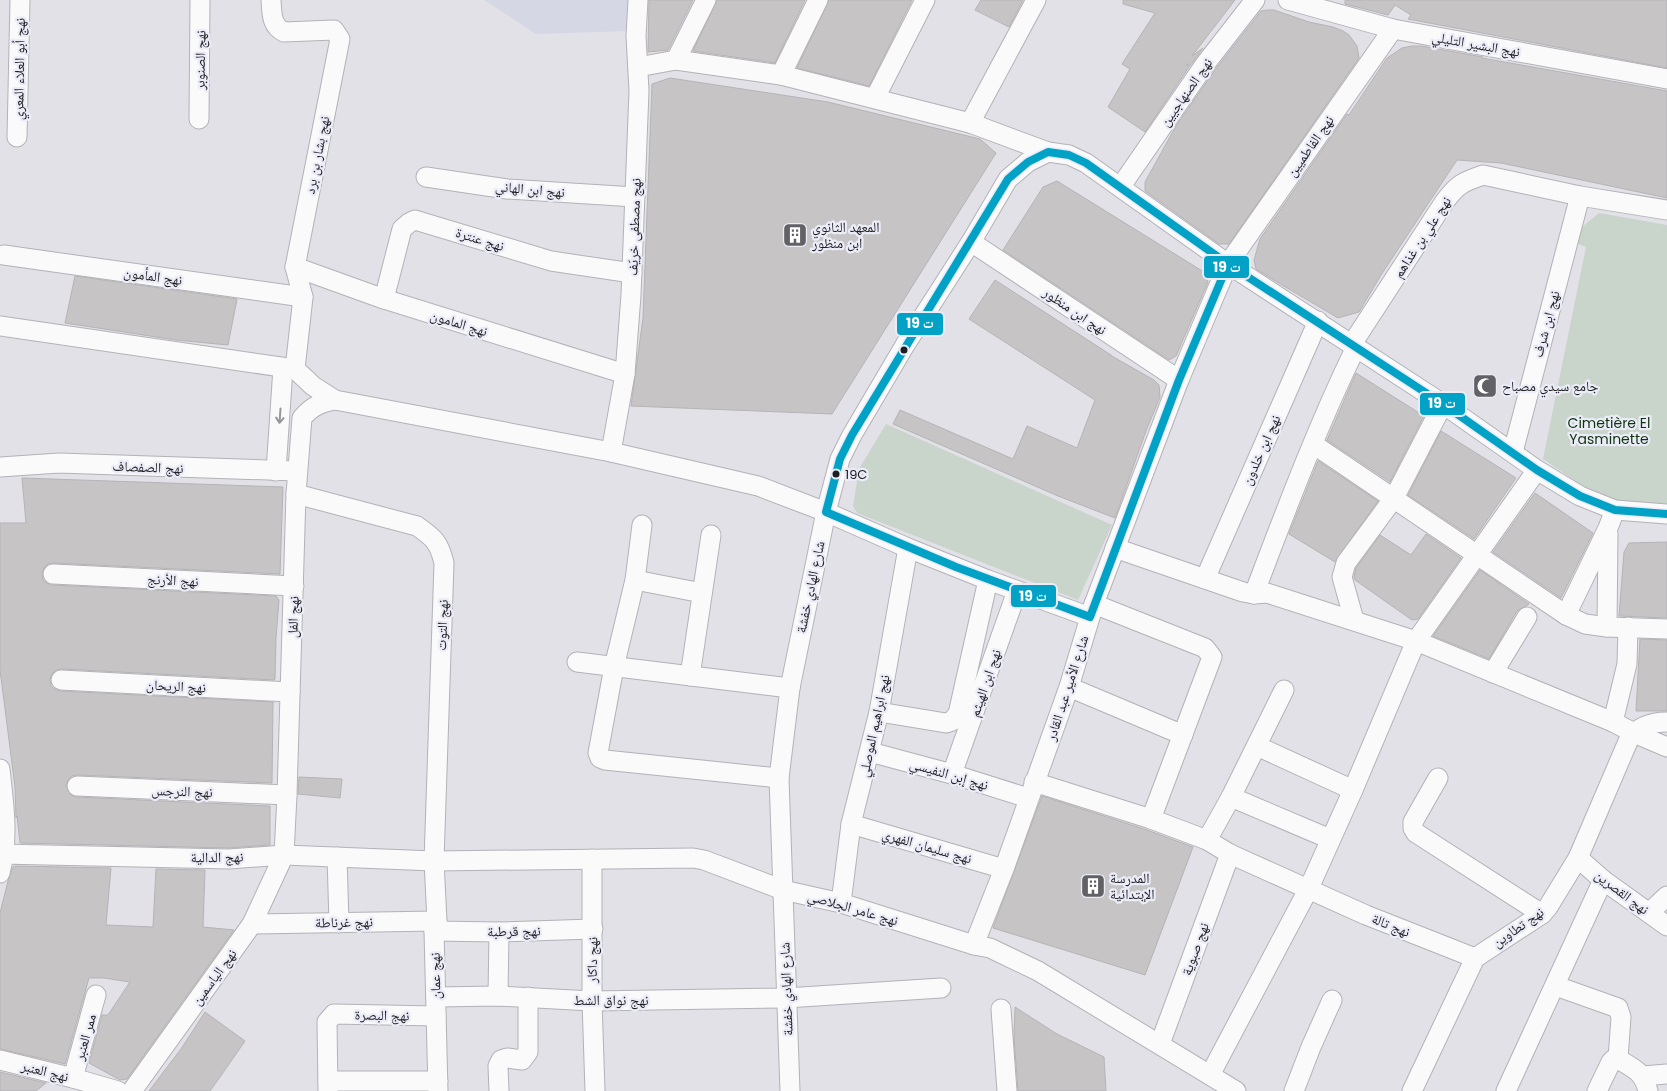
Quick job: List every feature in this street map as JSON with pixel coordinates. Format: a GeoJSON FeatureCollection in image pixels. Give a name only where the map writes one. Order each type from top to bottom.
{"type":"FeatureCollection","features":[{"type":"Feature","properties":{"kind":"street","name":"نهج أبو العلاء المعري"},"geometry":{"type":"LineString","coordinates":[[17,137],[20,0]]}},
{"type":"Feature","properties":{"kind":"street","name":"نهج الصنوبر"},"geometry":{"type":"LineString","coordinates":[[199,119],[200,0]]}},
{"type":"Feature","properties":{"kind":"street","name":"نهج بشار بن برد"},"geometry":{"type":"LineString","coordinates":[[271,0],[272,20],[277,29],[284,32],[334,30],[340,39],[295,267],[303,297],[289,368],[276,471]]}},
{"type":"Feature","properties":{"kind":"street","name":"نهج مصطفى خريّف"},"geometry":{"type":"LineString","coordinates":[[611,452],[625,374],[632,273],[639,91],[636,36],[638,0]]}},
{"type":"Feature","properties":{"kind":"street"},"geometry":{"type":"LineString","coordinates":[[676,60],[706,0]]}},
{"type":"Feature","properties":{"kind":"street"},"geometry":{"type":"LineString","coordinates":[[781,75],[818,0]]}},
{"type":"Feature","properties":{"kind":"street"},"geometry":{"type":"LineString","coordinates":[[875,98],[925,0]]}},
{"type":"Feature","properties":{"kind":"street"},"geometry":{"type":"LineString","coordinates":[[970,123],[1036,0]]}},
{"type":"Feature","properties":{"kind":"street","name":"نهج الصنهاجيين"},"geometry":{"type":"LineString","coordinates":[[1121,186],[1206,63],[1255,0]]}},
{"type":"Feature","properties":{"kind":"street","name":"نهج البشير التليلي"},"geometry":{"type":"LineString","coordinates":[[1288,0],[1393,29],[1667,79]]}},
{"type":"Feature","properties":{"kind":"street","name":"نهج الفاطميين"},"geometry":{"type":"LineString","coordinates":[[1228,264],[1393,29]]}},
{"type":"Feature","properties":{"kind":"street"},"geometry":{"type":"LineString","coordinates":[[638,67],[676,60],[781,75],[970,123],[1048,152],[1069,155],[1086,163],[1121,186],[1228,264],[1443,404],[1537,470],[1580,496],[1612,519],[1667,514]]}},
{"type":"Feature","properties":{"kind":"street","name":"شارع الهادي خفشة"},"geometry":{"type":"LineString","coordinates":[[790,1091],[779,778],[790,688],[826,512],[840,459],[905,345],[971,242],[1008,179],[1028,162],[1048,152]]}},
{"type":"Feature","properties":{"kind":"street","name":"نهج علي بن غذاهم"},"geometry":{"type":"LineString","coordinates":[[1254,594],[1312,444],[1354,345],[1445,201],[1457,186],[1483,175],[1580,196],[1667,210]]}},
{"type":"Feature","properties":{"kind":"street","name":"نهج ابن الهاني"},"geometry":{"type":"LineString","coordinates":[[426,177],[506,188],[635,197]]}},
{"type":"Feature","properties":{"kind":"street","name":"نهج ابن شرف"},"geometry":{"type":"LineString","coordinates":[[1513,452],[1580,196]]}},
{"type":"Feature","properties":{"kind":"street","name":"نهج عنترة"},"geometry":{"type":"LineString","coordinates":[[384,299],[402,229],[408,222],[415,220],[550,261],[632,273]]}},
{"type":"Feature","properties":{"kind":"street","name":"نهج ابن منظور"},"geometry":{"type":"LineString","coordinates":[[971,242],[1179,380]]}},
{"type":"Feature","properties":{"kind":"street","name":"نهج المأمون"},"geometry":{"type":"LineString","coordinates":[[4,255],[303,297]]}},
{"type":"Feature","properties":{"kind":"street","name":"شارع الأمير عبد القادر"},"geometry":{"type":"LineString","coordinates":[[974,945],[1004,869],[1069,688],[1092,611],[1115,548],[1179,380],[1228,264]]}},
{"type":"Feature","properties":{"kind":"street","name":"نهج المامون"},"geometry":{"type":"LineString","coordinates":[[295,267],[384,299],[625,374]]}},
{"type":"Feature","properties":{"kind":"street","name":"نهج ابن خلدون"},"geometry":{"type":"LineString","coordinates":[[1205,579],[1318,321]]}},
{"type":"Feature","properties":{"kind":"street"},"geometry":{"type":"LineString","coordinates":[[0,326],[289,368],[335,400],[611,452],[758,486],[1017,591],[1092,611],[1205,648],[1212,657],[1209,668],[1151,819]]}},
{"type":"Feature","properties":{"kind":"street","name":"نهج الفل"},"geometry":{"type":"LineString","coordinates":[[284,855],[288,795],[296,494],[302,418],[319,403],[335,400]]}},
{"type":"Feature","properties":{"kind":"street"},"geometry":{"type":"LineString","coordinates":[[1354,620],[1342,577],[1346,563],[1394,498],[1443,404]]}},
{"type":"Feature","properties":{"kind":"street"},"geometry":{"type":"LineString","coordinates":[[1312,444],[1566,616],[1585,624],[1607,627],[1667,629]]}},
{"type":"Feature","properties":{"kind":"street","name":"نهج الصفصاف"},"geometry":{"type":"LineString","coordinates":[[0,467],[59,463],[297,471]]}},
{"type":"Feature","properties":{"kind":"street"},"geometry":{"type":"LineString","coordinates":[[1210,1075],[1309,888],[1416,642],[1537,470]]}},
{"type":"Feature","properties":{"kind":"street","name":"نهج التوت"},"geometry":{"type":"LineString","coordinates":[[296,494],[417,526],[440,547],[444,563],[434,861]]}},
{"type":"Feature","properties":{"kind":"street"},"geometry":{"type":"LineString","coordinates":[[1566,616],[1612,519]]}},
{"type":"Feature","properties":{"kind":"street"},"geometry":{"type":"LineString","coordinates":[[1607,627],[1612,519]]}},
{"type":"Feature","properties":{"kind":"street"},"geometry":{"type":"LineString","coordinates":[[642,525],[634,580],[614,667],[598,753],[600,758],[779,778]]}},
{"type":"Feature","properties":{"kind":"street"},"geometry":{"type":"LineString","coordinates":[[690,676],[711,535]]}},
{"type":"Feature","properties":{"kind":"street","name":"نهج ابراهيم الموصلي"},"geometry":{"type":"LineString","coordinates":[[841,903],[851,824],[879,712],[908,548]]}},
{"type":"Feature","properties":{"kind":"street"},"geometry":{"type":"LineString","coordinates":[[1115,548],[1205,579],[1254,594],[1267,593],[1354,620],[1416,642],[1613,722],[1667,747]]}},
{"type":"Feature","properties":{"kind":"street","name":"نهج الأرنج"},"geometry":{"type":"LineString","coordinates":[[53,574],[294,586]]}},
{"type":"Feature","properties":{"kind":"street"},"geometry":{"type":"LineString","coordinates":[[634,580],[702,593]]}},
{"type":"Feature","properties":{"kind":"street"},"geometry":{"type":"LineString","coordinates":[[879,712],[946,723],[952,721],[958,714],[988,580]]}},
{"type":"Feature","properties":{"kind":"street","name":"نهج ابن الهيثم"},"geometry":{"type":"LineString","coordinates":[[952,774],[1017,591]]}},
{"type":"Feature","properties":{"kind":"street"},"geometry":{"type":"LineString","coordinates":[[1492,673],[1527,617]]}},
{"type":"Feature","properties":{"kind":"street"},"geometry":{"type":"LineString","coordinates":[[1613,722],[1627,664],[1628,627]]}},
{"type":"Feature","properties":{"kind":"street"},"geometry":{"type":"LineString","coordinates":[[577,662],[790,688]]}},
{"type":"Feature","properties":{"kind":"street","name":"نهج الريحان"},"geometry":{"type":"LineString","coordinates":[[61,680],[290,692]]}},
{"type":"Feature","properties":{"kind":"street"},"geometry":{"type":"LineString","coordinates":[[1069,688],[1183,735]]}},
{"type":"Feature","properties":{"kind":"street"},"geometry":{"type":"LineString","coordinates":[[1207,840],[1231,797],[1284,690]]}},
{"type":"Feature","properties":{"kind":"street"},"geometry":{"type":"LineString","coordinates":[[1634,733],[1651,723],[1667,722]]}},
{"type":"Feature","properties":{"kind":"street","name":"نهج تطاوين"},"geometry":{"type":"LineString","coordinates":[[1475,958],[1542,914],[1578,858],[1625,748],[1634,733]]}},
{"type":"Feature","properties":{"kind":"street"},"geometry":{"type":"LineString","coordinates":[[1257,746],[1353,790]]}},
{"type":"Feature","properties":{"kind":"street","name":"نهج إبن النفيسي"},"geometry":{"type":"LineString","coordinates":[[870,752],[952,774],[1031,790],[1151,819]]}},
{"type":"Feature","properties":{"kind":"street"},"geometry":{"type":"LineString","coordinates":[[0,769],[6,826],[0,873]]}},
{"type":"Feature","properties":{"kind":"street"},"geometry":{"type":"LineString","coordinates":[[1438,778],[1413,822],[1416,833],[1542,914]]}},
{"type":"Feature","properties":{"kind":"street","name":"نهج النرجس"},"geometry":{"type":"LineString","coordinates":[[77,786],[288,795]]}},
{"type":"Feature","properties":{"kind":"street"},"geometry":{"type":"LineString","coordinates":[[1231,797],[1330,840]]}},
{"type":"Feature","properties":{"kind":"street","name":"نهج تالة"},"geometry":{"type":"LineString","coordinates":[[1151,819],[1207,840],[1230,854],[1366,915],[1475,958]]}},
{"type":"Feature","properties":{"kind":"street","name":"نهج سليمان الفهري"},"geometry":{"type":"LineString","coordinates":[[851,824],[1004,869]]}},
{"type":"Feature","properties":{"kind":"street","name":"نهج الدالية"},"geometry":{"type":"LineString","coordinates":[[2,854],[229,858],[284,855],[434,861]]}},
{"type":"Feature","properties":{"kind":"street","name":"نهج صبوية"},"geometry":{"type":"LineString","coordinates":[[1160,1044],[1230,854]]}},
{"type":"Feature","properties":{"kind":"street","name":"نهج الياسمين"},"geometry":{"type":"LineString","coordinates":[[132,1091],[252,924],[284,855]]}},
{"type":"Feature","properties":{"kind":"street"},"geometry":{"type":"LineString","coordinates":[[338,857],[339,922]]}},
{"type":"Feature","properties":{"kind":"street","name":"نهج عامر الجلاصي"},"geometry":{"type":"LineString","coordinates":[[434,861],[693,858],[718,864],[783,890],[841,903],[974,945],[990,948],[1038,971],[1236,1091]]}},
{"type":"Feature","properties":{"kind":"street","name":"نهج القصرين"},"geometry":{"type":"LineString","coordinates":[[1578,858],[1603,880],[1667,926]]}},
{"type":"Feature","properties":{"kind":"street","name":"نهج داكار"},"geometry":{"type":"LineString","coordinates":[[592,859],[592,1002],[595,1091]]}},
{"type":"Feature","properties":{"kind":"street","name":"نهج عمان"},"geometry":{"type":"LineString","coordinates":[[434,861],[438,1086]]}},
{"type":"Feature","properties":{"kind":"street"},"geometry":{"type":"LineString","coordinates":[[1506,1091],[1556,986],[1603,880]]}},
{"type":"Feature","properties":{"kind":"street"},"geometry":{"type":"LineString","coordinates":[[1648,913],[1667,896]]}},
{"type":"Feature","properties":{"kind":"street","name":"نهج غرناطة"},"geometry":{"type":"LineString","coordinates":[[252,924],[339,922],[436,926]]}},
{"type":"Feature","properties":{"kind":"street","name":"نهج قرطبة"},"geometry":{"type":"LineString","coordinates":[[436,926],[500,932],[593,929]]}},
{"type":"Feature","properties":{"kind":"street"},"geometry":{"type":"LineString","coordinates":[[498,996],[500,932]]}},
{"type":"Feature","properties":{"kind":"street"},"geometry":{"type":"LineString","coordinates":[[1412,1091],[1475,958]]}},
{"type":"Feature","properties":{"kind":"street"},"geometry":{"type":"LineString","coordinates":[[1556,986],[1618,1008],[1621,1017],[1618,1059]]}},
{"type":"Feature","properties":{"kind":"street","name":"نهج نواق الشط"},"geometry":{"type":"LineString","coordinates":[[436,1007],[498,996],[592,1002],[786,998],[941,988]]}},
{"type":"Feature","properties":{"kind":"street","name":"ممر العنبر"},"geometry":{"type":"LineString","coordinates":[[73,1078],[96,996]]}},
{"type":"Feature","properties":{"kind":"street"},"geometry":{"type":"LineString","coordinates":[[499,1091],[498,1066],[501,1060],[507,1058],[522,1060],[528,1052],[528,997]]}},
{"type":"Feature","properties":{"kind":"street"},"geometry":{"type":"LineString","coordinates":[[1294,1091],[1332,1000]]}},
{"type":"Feature","properties":{"kind":"street","name":"نهج البصرة"},"geometry":{"type":"LineString","coordinates":[[328,1086],[327,1022],[334,1014],[436,1007]]}},
{"type":"Feature","properties":{"kind":"street"},"geometry":{"type":"LineString","coordinates":[[1001,1009],[1007,1091]]}},
{"type":"Feature","properties":{"kind":"street"},"geometry":{"type":"LineString","coordinates":[[1597,1091],[1614,1059],[1618,1059],[1639,1072],[1646,1084],[1667,1074]]}},
{"type":"Feature","properties":{"kind":"street","name":"نهج العنبر"},"geometry":{"type":"LineString","coordinates":[[0,1060],[118,1091]]}},
{"type":"Feature","properties":{"kind":"street"},"geometry":{"type":"LineString","coordinates":[[328,1086],[438,1086]]}},
{"type":"Feature","properties":{"kind":"shaded area"},"geometry":{"type":"Polygon","coordinates":[[[484,0],[629,0],[627,31],[536,34],[484,0]]]}},
{"type":"Feature","properties":{"kind":"green space","name":"Cimetière El Yasminette"},"geometry":{"type":"Polygon","coordinates":[[[1599,213],[1667,225],[1667,508],[1612,500],[1580,484],[1543,459],[1586,247],[1576,243],[1581,228],[1599,213]]]}},
{"type":"Feature","properties":{"kind":"green space"},"geometry":{"type":"Polygon","coordinates":[[[886,424],[1112,525],[1078,600],[857,513],[853,506],[859,469],[886,424]]]}},
{"type":"Feature","properties":{"kind":"building"},"geometry":{"type":"Polygon","coordinates":[[[649,0],[693,0],[668,50],[648,52],[649,0]]]}},
{"type":"Feature","properties":{"kind":"building"},"geometry":{"type":"Polygon","coordinates":[[[717,0],[805,0],[775,63],[693,51],[717,0]]]}},
{"type":"Feature","properties":{"kind":"building"},"geometry":{"type":"Polygon","coordinates":[[[829,0],[912,0],[869,86],[797,68],[829,0]]]}},
{"type":"Feature","properties":{"kind":"building"},"geometry":{"type":"Polygon","coordinates":[[[981,0],[1023,0],[1009,27],[975,10],[981,0]]]}},
{"type":"Feature","properties":{"kind":"building"},"geometry":{"type":"Polygon","coordinates":[[[1123,0],[1235,0],[1192,56],[1203,48],[1190,66],[1186,64],[1189,67],[1145,132],[1108,107],[1130,69],[1122,64],[1155,13],[1123,4],[1123,0]]]}},
{"type":"Feature","properties":{"kind":"building"},"geometry":{"type":"Polygon","coordinates":[[[1345,0],[1667,0],[1667,68],[1408,19],[1411,15],[1395,5],[1388,15],[1345,4],[1345,0]]]}},
{"type":"Feature","properties":{"kind":"building"},"geometry":{"type":"Polygon","coordinates":[[[1274,10],[1343,31],[1349,35],[1357,46],[1359,58],[1229,244],[1219,244],[1145,191],[1145,182],[1176,126],[1215,70],[1261,11],[1274,10]]]}},
{"type":"Feature","properties":{"kind":"building"},"geometry":{"type":"Polygon","coordinates":[[[1421,46],[1667,91],[1667,198],[1501,163],[1457,160],[1381,275],[1359,312],[1338,318],[1256,269],[1254,260],[1260,239],[1347,114],[1349,115],[1387,58],[1402,48],[1421,46]]]}},
{"type":"Feature","properties":{"kind":"building","name":"المعهد الثانوي ابن منظور"},"geometry":{"type":"Polygon","coordinates":[[[670,78],[828,102],[980,139],[996,153],[832,414],[631,406],[643,318],[652,84],[670,78]]]}},
{"type":"Feature","properties":{"kind":"building"},"geometry":{"type":"Polygon","coordinates":[[[1057,181],[1204,272],[1208,282],[1176,356],[1169,360],[1003,250],[1043,187],[1057,181]]]}},
{"type":"Feature","properties":{"kind":"building"},"geometry":{"type":"Polygon","coordinates":[[[75,276],[237,299],[228,345],[176,340],[65,323],[75,276]]]}},
{"type":"Feature","properties":{"kind":"building"},"geometry":{"type":"Polygon","coordinates":[[[995,280],[1110,355],[1154,380],[1159,385],[1160,397],[1115,518],[1058,496],[893,424],[900,410],[1013,459],[1027,426],[1077,448],[1095,400],[969,319],[995,280]]]}},
{"type":"Feature","properties":{"kind":"building"},"geometry":{"type":"Polygon","coordinates":[[[1356,373],[1424,416],[1390,482],[1327,440],[1356,373]]]}},
{"type":"Feature","properties":{"kind":"building"},"geometry":{"type":"Polygon","coordinates":[[[1441,431],[1516,478],[1474,539],[1408,495],[1441,431]]]}},
{"type":"Feature","properties":{"kind":"building"},"geometry":{"type":"Polygon","coordinates":[[[1318,461],[1378,501],[1335,562],[1289,534],[1318,461]]]}},
{"type":"Feature","properties":{"kind":"building"},"geometry":{"type":"Polygon","coordinates":[[[22,478],[283,487],[280,574],[54,563],[48,564],[42,574],[43,580],[52,585],[276,596],[279,600],[274,680],[62,669],[56,670],[50,680],[51,686],[60,691],[273,702],[272,783],[77,775],[72,776],[68,780],[66,786],[71,795],[77,797],[270,806],[270,845],[229,848],[20,843],[0,670],[0,523],[26,523],[22,478]]]}},
{"type":"Feature","properties":{"kind":"building"},"geometry":{"type":"Polygon","coordinates":[[[1535,493],[1593,533],[1561,598],[1493,552],[1535,493]]]}},
{"type":"Feature","properties":{"kind":"building"},"geometry":{"type":"Polygon","coordinates":[[[1426,534],[1461,558],[1418,619],[1412,620],[1355,580],[1354,577],[1356,568],[1380,535],[1411,555],[1426,534]]]}},
{"type":"Feature","properties":{"kind":"building"},"geometry":{"type":"Polygon","coordinates":[[[1667,542],[1667,618],[1619,616],[1624,552],[1629,543],[1667,542]]]}},
{"type":"Feature","properties":{"kind":"building"},"geometry":{"type":"Polygon","coordinates":[[[1480,570],[1529,604],[1517,611],[1489,659],[1433,636],[1480,570]]]}},
{"type":"Feature","properties":{"kind":"building"},"geometry":{"type":"Polygon","coordinates":[[[1640,639],[1667,640],[1667,711],[1636,711],[1640,639]]]}},
{"type":"Feature","properties":{"kind":"building"},"geometry":{"type":"Polygon","coordinates":[[[299,777],[342,779],[340,798],[298,794],[299,777]]]}},
{"type":"Feature","properties":{"kind":"building","name":"المدرسة الإبتدائية"},"geometry":{"type":"Polygon","coordinates":[[[1042,796],[1193,847],[1145,975],[993,928],[1042,796]]]}},
{"type":"Feature","properties":{"kind":"building"},"geometry":{"type":"Polygon","coordinates":[[[15,866],[111,868],[106,925],[153,927],[156,869],[205,870],[203,927],[234,930],[127,1079],[120,1080],[89,1063],[102,1015],[108,1015],[130,982],[89,978],[65,1064],[0,1049],[0,913],[8,881],[15,866]]]}},
{"type":"Feature","properties":{"kind":"building"},"geometry":{"type":"Polygon","coordinates":[[[1015,1007],[1057,1034],[1104,1057],[1106,1091],[1018,1091],[1014,1038],[1015,1007]]]}},
{"type":"Feature","properties":{"kind":"building"},"geometry":{"type":"Polygon","coordinates":[[[205,1012],[245,1041],[220,1077],[210,1091],[149,1091],[181,1049],[205,1012]]]}},
{"type":"Feature","properties":{"kind":"building"},"geometry":{"type":"Polygon","coordinates":[[[0,1072],[46,1083],[36,1091],[0,1091],[0,1072]]]}},
{"type":"Feature","properties":{"kind":"transit line"},"geometry":{"type":"LineString","coordinates":[[1048,152],[1069,155],[1086,163],[1228,264],[1179,380],[1090,617],[956,567],[826,512],[840,459],[852,435],[1008,179],[1028,162],[1048,152]]}},
{"type":"Feature","properties":{"kind":"transit line"},"geometry":{"type":"LineString","coordinates":[[1228,264],[1443,404],[1537,470],[1580,496],[1615,510],[1667,514]]}},
{"type":"Feature","properties":{"kind":"place","name":"المعهد الثانوي ابن منظور"},"geometry":{"type":"Point","coordinates":[795,235]}},
{"type":"Feature","properties":{"kind":"place","name":"جامع سيدي مصباح"},"geometry":{"type":"Point","coordinates":[1485,386]}},
{"type":"Feature","properties":{"kind":"place","name":"19C"},"geometry":{"type":"Point","coordinates":[836,474]}},
{"type":"Feature","properties":{"kind":"place","name":"المدرسة الإبتدائية"},"geometry":{"type":"Point","coordinates":[1093,886]}}]}
